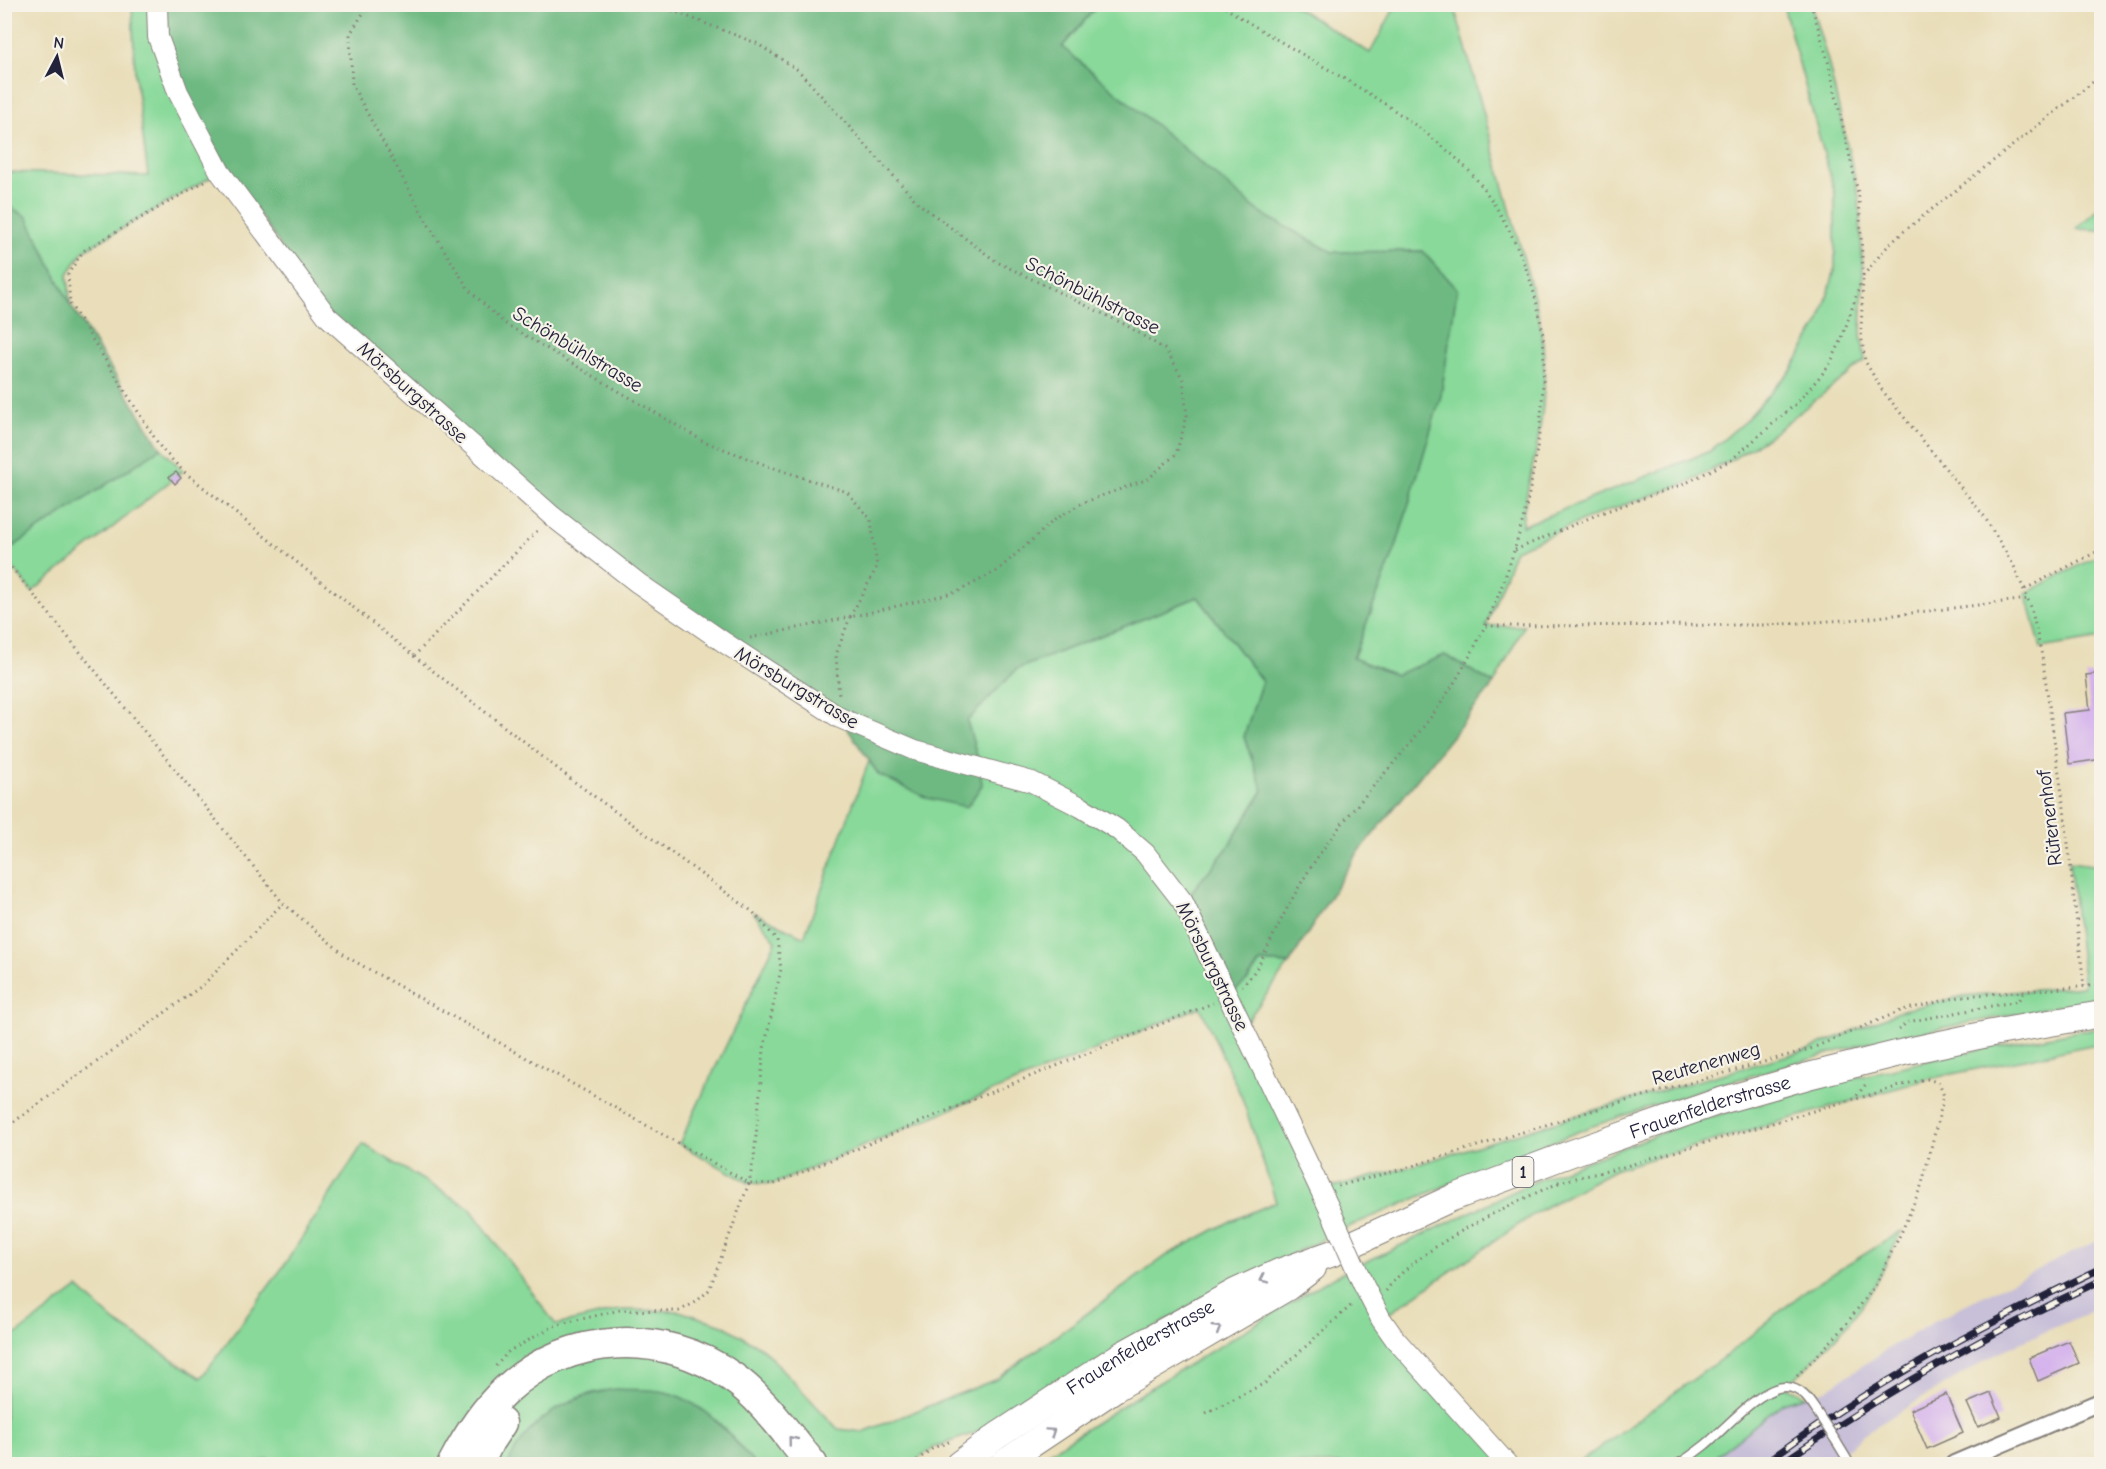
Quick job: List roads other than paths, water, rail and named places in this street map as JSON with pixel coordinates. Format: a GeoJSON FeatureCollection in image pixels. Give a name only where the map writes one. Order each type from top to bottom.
{"type":"FeatureCollection","features":[{"type":"Feature","properties":{"kind":"highway"},"geometry":{"type":"LineString","coordinates":[[453,1464],[486,1412],[503,1392],[522,1377],[543,1364],[576,1350],[625,1342],[673,1348],[700,1358],[722,1370],[757,1398],[812,1464]]}},
{"type":"Feature","properties":{"kind":"highway"},"geometry":{"type":"LineString","coordinates":[[478,1464],[501,1422],[539,1389],[584,1368],[630,1362],[675,1369],[695,1376],[721,1392],[747,1417],[785,1464]]}},
{"type":"Feature","properties":{"kind":"main road","name":"Frauenfelderstrasse"},"geometry":{"type":"LineString","coordinates":[[959,1464],[997,1436],[1124,1354],[1235,1292],[1279,1272],[1333,1253],[1452,1198],[1717,1102],[1808,1076],[2002,1031],[2102,1014]]}},
{"type":"Feature","properties":{"kind":"main road","name":"Frauenfelderstrasse"},"geometry":{"type":"LineString","coordinates":[[1002,1464],[1116,1388],[1288,1287],[1333,1253]]}},
{"type":"Feature","properties":{"kind":"street","name":"Mörsburgstrasse"},"geometry":{"type":"LineString","coordinates":[[157,4],[158,37],[178,92],[220,172],[327,316],[552,516],[638,583],[840,718],[915,750],[1032,782],[1082,807],[1117,829],[1145,853],[1183,902],[1381,1319],[1403,1350],[1507,1464]]}},
{"type":"Feature","properties":{"kind":"street"},"geometry":{"type":"LineString","coordinates":[[1954,1464],[2102,1401]]}},
{"type":"Feature","properties":{"kind":"lane"},"geometry":{"type":"LineString","coordinates":[[1678,1464],[1704,1446],[1761,1396],[1786,1387],[1803,1393],[1850,1464]]}},
{"type":"Feature","properties":{"kind":"railway"},"geometry":{"type":"LineString","coordinates":[[1764,1464],[1803,1435],[1885,1382],[2014,1311],[2102,1268]]}},
{"type":"Feature","properties":{"kind":"railway"},"geometry":{"type":"LineString","coordinates":[[1780,1464],[1857,1413],[1937,1365],[2018,1321],[2102,1280]]}}]}
